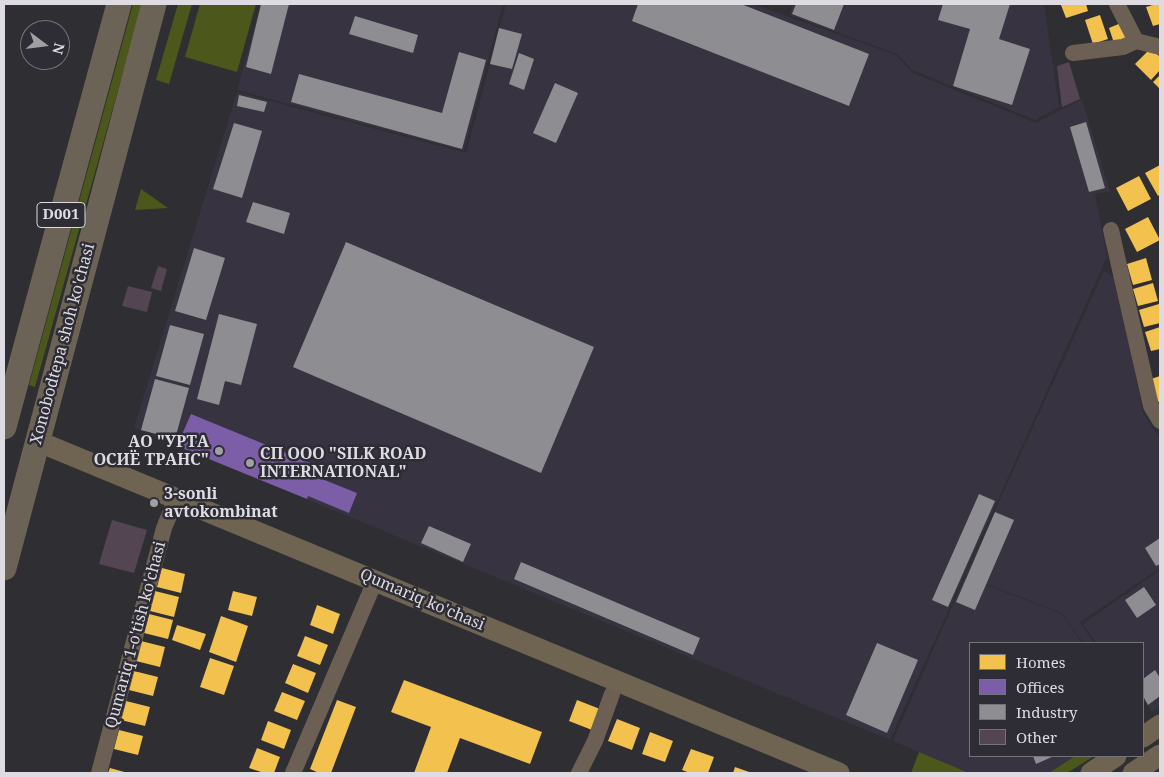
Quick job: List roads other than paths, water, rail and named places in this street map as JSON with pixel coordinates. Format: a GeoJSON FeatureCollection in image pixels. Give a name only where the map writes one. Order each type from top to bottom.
{"type":"FeatureCollection","features":[{"type":"Feature","properties":{"kind":"highway","name":"D001"},"geometry":{"type":"LineString","coordinates":[[4,427],[119,4]]}},
{"type":"Feature","properties":{"kind":"highway","name":"Xonobodtepa shoh ko'chasi"},"geometry":{"type":"LineString","coordinates":[[4,568],[154,4]]}},
{"type":"Feature","properties":{"kind":"highway","name":"Qumariq ko'chasi"},"geometry":{"type":"LineString","coordinates":[[4,434],[35,446]]}},
{"type":"Feature","properties":{"kind":"main road","name":"Qumariq ko'chasi"},"geometry":{"type":"LineString","coordinates":[[35,446],[373,587],[836,773]]}},
{"type":"Feature","properties":{"kind":"main road","name":"Qumariq ko'chasi"},"geometry":{"type":"LineString","coordinates":[[373,587],[612,694],[804,773]]}},
{"type":"Feature","properties":{"kind":"main road"},"geometry":{"type":"LineString","coordinates":[[1144,736],[1160,725]]}},
{"type":"Feature","properties":{"kind":"main road"},"geometry":{"type":"LineString","coordinates":[[1133,773],[1160,755]]}},
{"type":"Feature","properties":{"kind":"main road"},"geometry":{"type":"LineString","coordinates":[[1091,773],[1115,757]]}},
{"type":"Feature","properties":{"kind":"street"},"geometry":{"type":"LineString","coordinates":[[1117,4],[1136,41]]}},
{"type":"Feature","properties":{"kind":"street"},"geometry":{"type":"LineString","coordinates":[[1073,53],[1123,47],[1136,41],[1160,47]]}},
{"type":"Feature","properties":{"kind":"street"},"geometry":{"type":"LineString","coordinates":[[1111,230],[1151,406],[1160,421]]}},
{"type":"Feature","properties":{"kind":"street","name":"Qumariq 1-o'tish ko'chasi"},"geometry":{"type":"LineString","coordinates":[[99,773],[164,528],[174,504]]}},
{"type":"Feature","properties":{"kind":"street"},"geometry":{"type":"LineString","coordinates":[[293,773],[373,587]]}},
{"type":"Feature","properties":{"kind":"street"},"geometry":{"type":"LineString","coordinates":[[579,773],[595,742],[612,694]]}},
{"type":"Feature","properties":{"kind":"place","name":"АО \"УРТА ОСИЁ ТРАНС\""},"geometry":{"type":"Point","coordinates":[219,451]}},
{"type":"Feature","properties":{"kind":"place","name":"СП ООО \"SILK ROAD INTERNATIONAL\""},"geometry":{"type":"Point","coordinates":[250,463]}},
{"type":"Feature","properties":{"kind":"place","name":"3-sonli avtokombinat"},"geometry":{"type":"Point","coordinates":[154,503]}}]}
